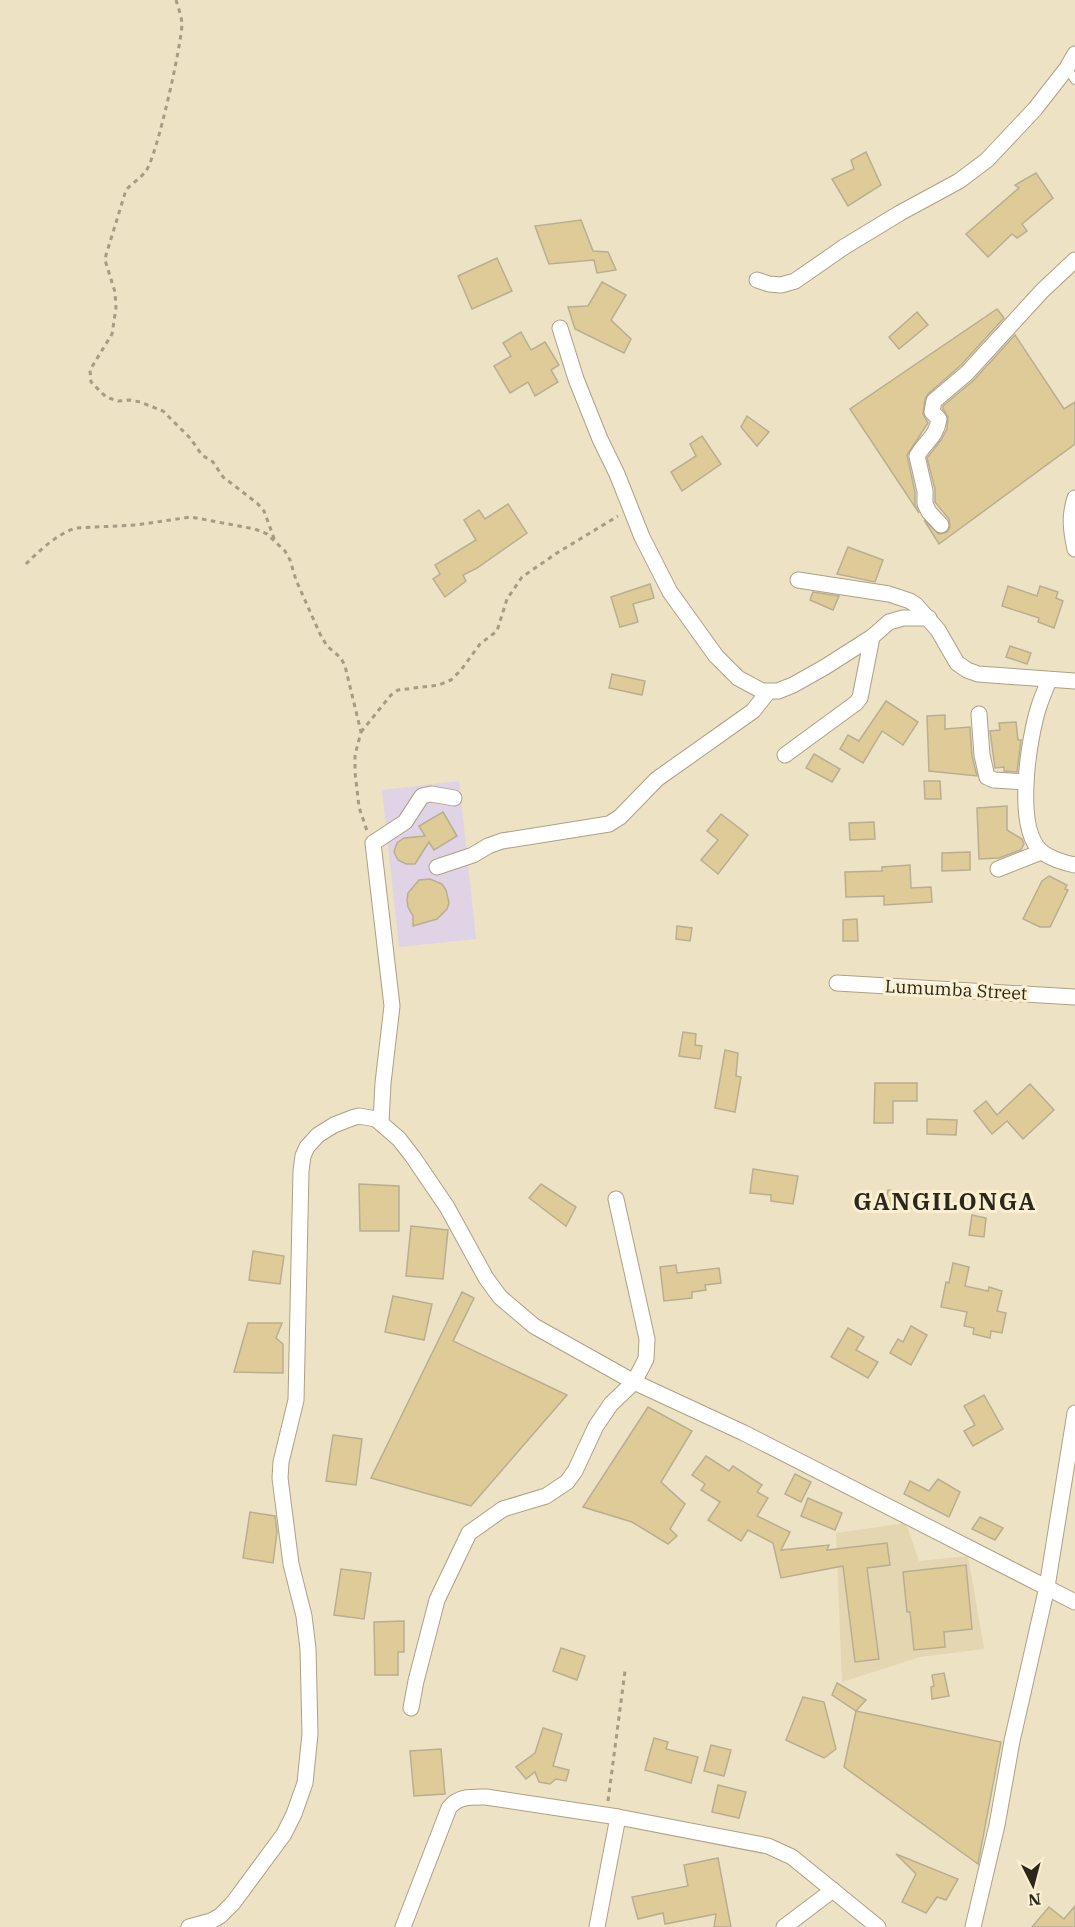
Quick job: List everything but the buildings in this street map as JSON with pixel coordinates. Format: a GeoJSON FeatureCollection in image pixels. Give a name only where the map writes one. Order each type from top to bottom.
{"type":"FeatureCollection","features":[{"type":"Feature","properties":{"kind":"street"},"geometry":{"type":"LineString","coordinates":[[757,280],[769,285],[781,285],[795,281],[844,247],[959,181],[987,160],[1071,74],[1075,54]]}},
{"type":"Feature","properties":{"kind":"street"},"geometry":{"type":"LineString","coordinates":[[941,525],[929,513],[925,504],[925,491],[917,456],[937,432],[939,419],[932,412],[934,401],[967,373],[1042,291],[1075,260]]}},
{"type":"Feature","properties":{"kind":"street"},"geometry":{"type":"LineString","coordinates":[[560,328],[576,379],[642,537],[670,592],[695,629],[716,656],[738,678],[753,687],[768,692],[793,685],[872,638],[889,622],[929,618]]}},
{"type":"Feature","properties":{"kind":"street"},"geometry":{"type":"LineString","coordinates":[[1075,498],[1071,509],[1071,529],[1075,549]]}},
{"type":"Feature","properties":{"kind":"street"},"geometry":{"type":"LineString","coordinates":[[798,580],[902,598],[916,604],[938,630],[957,663],[967,670],[978,674],[1075,681]]}},
{"type":"Feature","properties":{"kind":"street"},"geometry":{"type":"LineString","coordinates":[[785,756],[860,698],[872,638]]}},
{"type":"Feature","properties":{"kind":"street"},"geometry":{"type":"LineString","coordinates":[[1049,680],[1035,722],[1026,782],[1026,822],[1041,852],[1075,865]]}},
{"type":"Feature","properties":{"kind":"street"},"geometry":{"type":"LineString","coordinates":[[437,867],[473,855],[502,841],[609,824],[620,817],[657,779],[753,711],[768,692]]}},
{"type":"Feature","properties":{"kind":"street"},"geometry":{"type":"LineString","coordinates":[[979,714],[982,755],[987,777],[994,780],[1026,782]]}},
{"type":"Feature","properties":{"kind":"street"},"geometry":{"type":"LineString","coordinates":[[381,1122],[392,1006],[373,847],[375,840],[405,822],[422,796],[431,794],[454,798]]}},
{"type":"Feature","properties":{"kind":"street"},"geometry":{"type":"LineString","coordinates":[[998,868],[1041,852]]}},
{"type":"Feature","properties":{"kind":"street","name":"Lumumba Street"},"geometry":{"type":"LineString","coordinates":[[837,983],[1075,997]]}},
{"type":"Feature","properties":{"kind":"street"},"geometry":{"type":"LineString","coordinates":[[189,1927],[220,1916],[233,1903],[284,1834],[305,1783],[310,1734],[308,1649],[304,1616],[291,1564],[280,1478],[281,1462],[296,1400],[301,1171],[307,1147],[318,1135],[334,1125],[359,1116],[376,1119],[399,1139],[441,1198],[486,1278],[500,1297],[534,1326],[634,1382],[744,1433],[1075,1602]]}},
{"type":"Feature","properties":{"kind":"street"},"geometry":{"type":"LineString","coordinates":[[411,1707],[438,1600],[469,1533],[503,1509],[546,1496],[567,1482],[575,1471],[596,1426],[611,1404],[634,1382],[646,1359],[647,1339],[616,1199]]}},
{"type":"Feature","properties":{"kind":"street"},"geometry":{"type":"LineString","coordinates":[[973,1927],[997,1825],[1011,1741],[1047,1587],[1075,1413]]}},
{"type":"Feature","properties":{"kind":"street"},"geometry":{"type":"LineString","coordinates":[[403,1927],[449,1808],[465,1797],[486,1797],[612,1816],[768,1845],[792,1857],[878,1927]]}},
{"type":"Feature","properties":{"kind":"street"},"geometry":{"type":"LineString","coordinates":[[597,1927],[612,1816]]}},
{"type":"Feature","properties":{"kind":"street"},"geometry":{"type":"LineString","coordinates":[[784,1927],[833,1890]]}},
{"type":"Feature","properties":{"kind":"path"},"geometry":{"type":"LineString","coordinates":[[176,0],[182,22],[164,118],[147,171],[126,190],[106,255],[105,260],[115,292],[116,308],[112,333],[90,370],[90,377],[91,382],[106,397],[118,401],[140,402],[163,411],[190,438],[202,455],[213,462],[223,477],[264,511],[275,542]]}},
{"type":"Feature","properties":{"kind":"path"},"geometry":{"type":"LineString","coordinates":[[373,847],[359,807],[356,786],[355,755],[361,732],[391,694],[398,690],[439,686],[451,680],[480,644],[497,631],[507,600],[522,577],[556,553],[631,508]]}},
{"type":"Feature","properties":{"kind":"path"},"geometry":{"type":"LineString","coordinates":[[26,564],[42,549],[76,528],[136,525],[199,518],[255,529],[267,534],[285,551],[327,646],[341,658],[345,666],[361,732]]}},
{"type":"Feature","properties":{"kind":"path"},"geometry":{"type":"LineString","coordinates":[[612,1816],[625,1671]]}},
{"type":"Feature","properties":{"kind":"shaded area"},"geometry":{"type":"Polygon","coordinates":[[[459,781],[476,939],[399,947],[382,790],[459,781]]]}},
{"type":"Feature","properties":{"kind":"shaded area"},"geometry":{"type":"Polygon","coordinates":[[[906,1523],[919,1561],[968,1556],[984,1649],[920,1657],[842,1682],[836,1533],[906,1523]]]}},
{"type":"Feature","properties":{"kind":"district","name":"GANGILONGA"},"geometry":{"type":"Point","coordinates":[945,1202]}}]}
